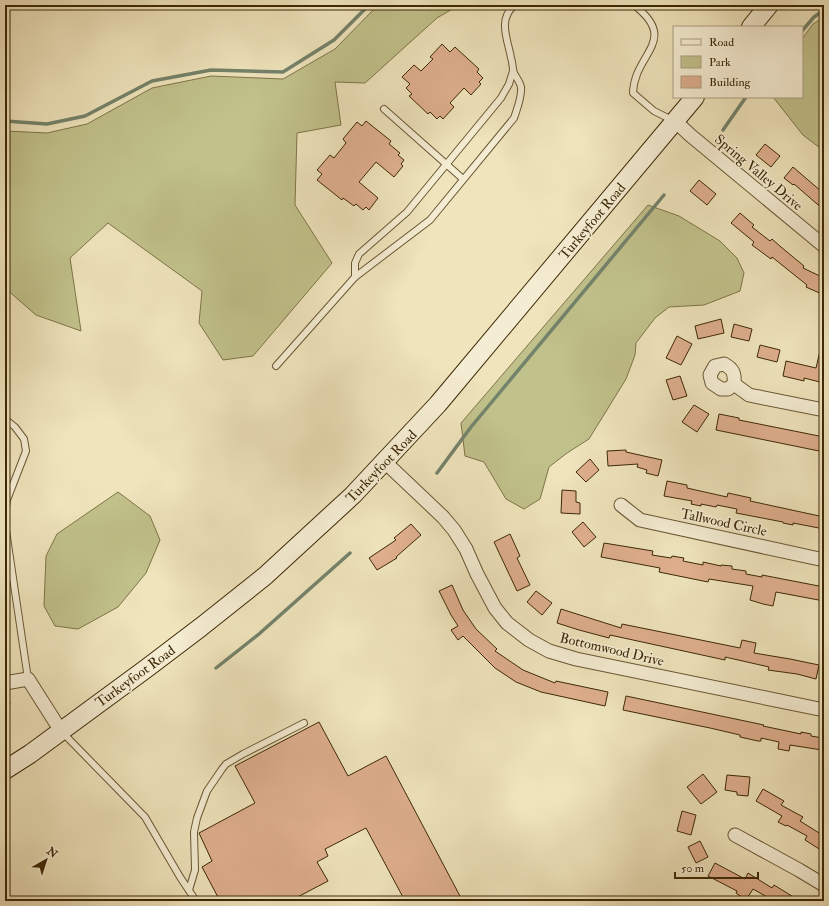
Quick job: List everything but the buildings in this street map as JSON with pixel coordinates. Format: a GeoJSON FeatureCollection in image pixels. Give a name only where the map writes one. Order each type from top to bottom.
{"type":"FeatureCollection","features":[{"type":"Feature","properties":{"kind":"main road"},"geometry":{"type":"LineString","coordinates":[[752,26],[769,5]]}},
{"type":"Feature","properties":{"kind":"main road","name":"Turkeyfoot Road"},"geometry":{"type":"LineString","coordinates":[[5,770],[147,668],[265,576],[333,514],[385,462],[438,404],[694,98]]}},
{"type":"Feature","properties":{"kind":"street","name":"Spring Valley Drive"},"geometry":{"type":"LineString","coordinates":[[675,121],[824,246]]}},
{"type":"Feature","properties":{"kind":"street"},"geometry":{"type":"LineString","coordinates":[[734,384],[748,394],[824,410]]}},
{"type":"Feature","properties":{"kind":"street","name":"Bottomwood Drive"},"geometry":{"type":"LineString","coordinates":[[385,462],[443,517],[454,530],[466,549],[476,574],[495,608],[507,623],[529,640],[549,651],[576,659],[824,710]]}},
{"type":"Feature","properties":{"kind":"street","name":"Tallwood Circle"},"geometry":{"type":"LineString","coordinates":[[621,505],[640,520],[824,560]]}},
{"type":"Feature","properties":{"kind":"street"},"geometry":{"type":"LineString","coordinates":[[5,682],[28,679],[61,731]]}},
{"type":"Feature","properties":{"kind":"street"},"geometry":{"type":"LineString","coordinates":[[735,835],[824,885]]}},
{"type":"Feature","properties":{"kind":"lane"},"geometry":{"type":"LineString","coordinates":[[355,277],[355,264],[359,254],[407,212],[501,98],[509,84],[513,72],[512,58],[505,36],[505,21],[510,9],[515,5]]}},
{"type":"Feature","properties":{"kind":"lane"},"geometry":{"type":"LineString","coordinates":[[634,5],[642,11],[652,23],[655,32],[653,45],[637,73],[633,84],[633,93],[654,111],[675,121]]}},
{"type":"Feature","properties":{"kind":"lane"},"geometry":{"type":"LineString","coordinates":[[276,366],[355,277],[430,220],[514,118],[521,86],[513,72]]}},
{"type":"Feature","properties":{"kind":"lane"},"geometry":{"type":"LineString","coordinates":[[384,109],[463,179]]}},
{"type":"Feature","properties":{"kind":"lane"},"geometry":{"type":"LineString","coordinates":[[5,419],[15,427],[24,439],[26,451],[7,500],[5,513]]}},
{"type":"Feature","properties":{"kind":"lane"},"geometry":{"type":"LineString","coordinates":[[5,524],[28,679]]}},
{"type":"Feature","properties":{"kind":"lane"},"geometry":{"type":"LineString","coordinates":[[189,890],[195,870],[194,832],[197,818],[207,791],[222,769],[226,764],[243,754],[304,724]]}},
{"type":"Feature","properties":{"kind":"lane"},"geometry":{"type":"LineString","coordinates":[[61,731],[145,817],[196,901]]}},
{"type":"Feature","properties":{"kind":"green space"},"geometry":{"type":"Polygon","coordinates":[[[378,5],[459,5],[437,18],[365,83],[335,82],[341,125],[297,133],[295,205],[332,263],[253,356],[223,360],[199,323],[202,291],[108,223],[70,258],[81,331],[36,315],[5,288],[5,131],[47,133],[87,124],[152,88],[211,76],[283,79],[335,49],[378,5]]]}},
{"type":"Feature","properties":{"kind":"green space"},"geometry":{"type":"Polygon","coordinates":[[[824,17],[824,151],[803,135],[774,98],[803,98],[803,38],[813,24],[824,17]]]}},
{"type":"Feature","properties":{"kind":"green space"},"geometry":{"type":"Polygon","coordinates":[[[648,205],[679,216],[720,241],[737,258],[744,273],[740,291],[704,305],[669,307],[655,318],[636,343],[635,355],[626,379],[589,439],[549,467],[540,499],[524,509],[506,499],[484,462],[465,456],[461,423],[648,205]]]}},
{"type":"Feature","properties":{"kind":"green space"},"geometry":{"type":"Polygon","coordinates":[[[118,492],[150,516],[160,540],[146,573],[118,607],[78,629],[55,626],[44,606],[46,556],[57,534],[118,492]]]}},
{"type":"Feature","properties":{"kind":"waterway"},"geometry":{"type":"LineString","coordinates":[[5,121],[47,124],[85,116],[152,81],[211,70],[283,72],[334,40],[369,5]]}},
{"type":"Feature","properties":{"kind":"waterway"},"geometry":{"type":"LineString","coordinates":[[803,30],[814,17],[824,10]]}},
{"type":"Feature","properties":{"kind":"waterway"},"geometry":{"type":"LineString","coordinates":[[723,130],[745,98]]}},
{"type":"Feature","properties":{"kind":"waterway"},"geometry":{"type":"LineString","coordinates":[[437,473],[471,427],[664,195]]}},
{"type":"Feature","properties":{"kind":"waterway"},"geometry":{"type":"LineString","coordinates":[[216,668],[259,634],[350,553]]}},
{"type":"Feature","properties":{"kind":"waterway"},"geometry":{"type":"LineString","coordinates":[[5,704],[9,703]]}}]}
